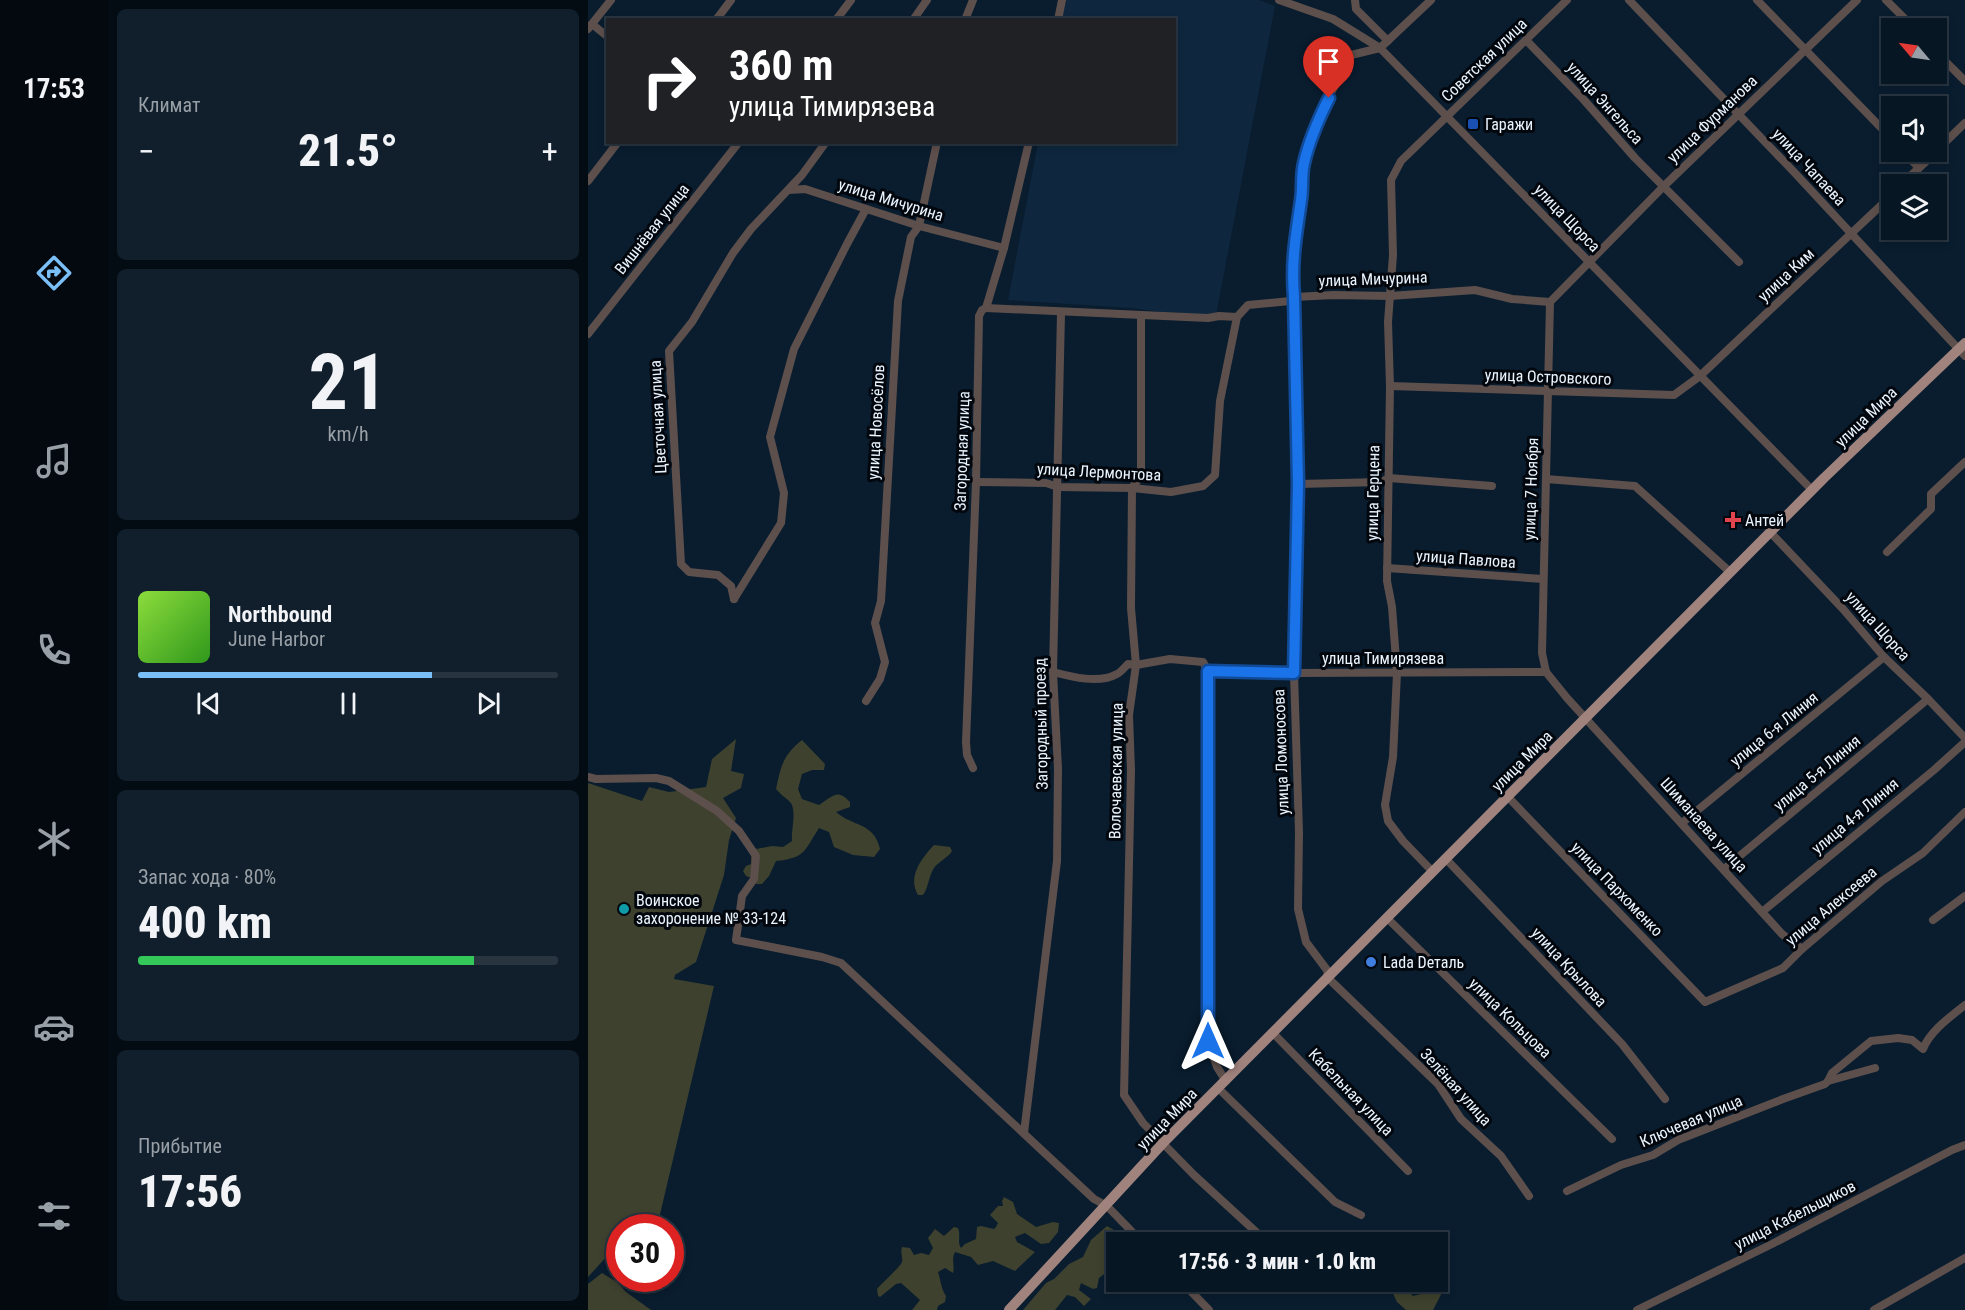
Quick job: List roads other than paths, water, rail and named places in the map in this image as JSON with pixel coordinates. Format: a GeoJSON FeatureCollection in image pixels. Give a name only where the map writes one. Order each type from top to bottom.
{"type":"FeatureCollection","features":[{"type":"Feature","properties":{"kind":"main road","name":"улица Мира"},"geometry":{"type":"LineString","coordinates":[[1009,1310],[1163,1143],[1812,490],[1963,349]]}},
{"type":"Feature","properties":{"kind":"street"},"geometry":{"type":"LineString","coordinates":[[606,36],[590,27],[611,0]]}},
{"type":"Feature","properties":{"kind":"street"},"geometry":{"type":"LineString","coordinates":[[718,18],[731,0]]}},
{"type":"Feature","properties":{"kind":"street"},"geometry":{"type":"LineString","coordinates":[[838,18],[851,0]]}},
{"type":"Feature","properties":{"kind":"street"},"geometry":{"type":"LineString","coordinates":[[915,18],[927,0]]}},
{"type":"Feature","properties":{"kind":"street"},"geometry":{"type":"LineString","coordinates":[[966,18],[973,0]]}},
{"type":"Feature","properties":{"kind":"street"},"geometry":{"type":"LineString","coordinates":[[1058,18],[1062,0]]}},
{"type":"Feature","properties":{"kind":"street","name":"улица Щорса"},"geometry":{"type":"LineString","coordinates":[[1279,0],[1333,19],[1380,48],[1812,490]]}},
{"type":"Feature","properties":{"kind":"street"},"geometry":{"type":"LineString","coordinates":[[1355,0],[1356,9],[1388,41]]}},
{"type":"Feature","properties":{"kind":"street"},"geometry":{"type":"LineString","coordinates":[[1380,48],[1431,0]]}},
{"type":"Feature","properties":{"kind":"street","name":"Советская улица"},"geometry":{"type":"LineString","coordinates":[[1447,117],[1567,0]]}},
{"type":"Feature","properties":{"kind":"street","name":"улица Чапаева"},"geometry":{"type":"LineString","coordinates":[[1629,0],[1963,349]]}},
{"type":"Feature","properties":{"kind":"street"},"geometry":{"type":"LineString","coordinates":[[1757,0],[1881,128]]}},
{"type":"Feature","properties":{"kind":"street","name":"улица Фурманова"},"geometry":{"type":"LineString","coordinates":[[1590,262],[1664,186],[1857,0]]}},
{"type":"Feature","properties":{"kind":"street"},"geometry":{"type":"LineString","coordinates":[[1886,0],[1904,18]]}},
{"type":"Feature","properties":{"kind":"street","name":"улица Энгельса"},"geometry":{"type":"LineString","coordinates":[[1526,40],[1584,100],[1635,158],[1739,262]]}},
{"type":"Feature","properties":{"kind":"street","name":"улица Ломоносова"},"geometry":{"type":"LineString","coordinates":[[1328,978],[1327,970],[1306,942],[1298,909],[1299,832],[1294,673],[1298,484],[1293,262],[1304,164],[1321,112],[1350,55],[1380,48]]}},
{"type":"Feature","properties":{"kind":"street"},"geometry":{"type":"LineString","coordinates":[[1947,63],[1965,81]]}},
{"type":"Feature","properties":{"kind":"street","name":"улица Герцена"},"geometry":{"type":"LineString","coordinates":[[1433,872],[1403,841],[1388,821],[1385,805],[1393,757],[1397,673],[1387,568],[1390,386],[1388,322],[1393,255],[1391,180],[1401,161],[1447,117]]}},
{"type":"Feature","properties":{"kind":"street"},"geometry":{"type":"LineString","coordinates":[[1947,140],[1965,123]]}},
{"type":"Feature","properties":{"kind":"street"},"geometry":{"type":"LineString","coordinates":[[588,181],[616,144]]}},
{"type":"Feature","properties":{"kind":"street","name":"Вишнёвая улица"},"geometry":{"type":"LineString","coordinates":[[588,334],[737,144]]}},
{"type":"Feature","properties":{"kind":"street","name":"Цветочная улица"},"geometry":{"type":"LineString","coordinates":[[825,144],[802,175],[751,229],[733,254],[692,322],[669,351],[681,564],[689,572],[718,575],[731,586],[734,599],[781,523],[784,493],[770,436],[795,349],[866,209]]}},
{"type":"Feature","properties":{"kind":"street","name":"улица Новосёлов"},"geometry":{"type":"LineString","coordinates":[[866,701],[880,679],[885,662],[874,623],[881,601],[898,301],[911,237],[919,226],[937,144]]}},
{"type":"Feature","properties":{"kind":"street","name":"Загородная улица"},"geometry":{"type":"LineString","coordinates":[[973,768],[967,754],[966,742],[976,482],[979,316],[986,308],[1004,248],[1029,144]]}},
{"type":"Feature","properties":{"kind":"street"},"geometry":{"type":"LineString","coordinates":[[1913,162],[1919,168]]}},
{"type":"Feature","properties":{"kind":"street"},"geometry":{"type":"LineString","coordinates":[[1913,174],[1925,162]]}},
{"type":"Feature","properties":{"kind":"street"},"geometry":{"type":"LineString","coordinates":[[802,175],[805,189]]}},
{"type":"Feature","properties":{"kind":"street","name":"улица Мичурина"},"geometry":{"type":"LineString","coordinates":[[789,190],[805,189],[919,226],[1004,248]]}},
{"type":"Feature","properties":{"kind":"street","name":"улица Ким"},"geometry":{"type":"LineString","coordinates":[[1700,376],[1881,206]]}},
{"type":"Feature","properties":{"kind":"street"},"geometry":{"type":"LineString","coordinates":[[1550,302],[1590,262]]}},
{"type":"Feature","properties":{"kind":"street","name":"улица Мичурина"},"geometry":{"type":"LineString","coordinates":[[986,308],[1208,318],[1237,316],[1248,305],[1290,301],[1294,297],[1390,296],[1474,290],[1512,299],[1550,302]]}},
{"type":"Feature","properties":{"kind":"street","name":"улица 7 Ноября"},"geometry":{"type":"LineString","coordinates":[[1546,672],[1542,654],[1550,302]]}},
{"type":"Feature","properties":{"kind":"street","name":"Загородный проезд"},"geometry":{"type":"LineString","coordinates":[[1024,1134],[1057,861],[1058,769],[1053,672],[1061,313]]}},
{"type":"Feature","properties":{"kind":"street","name":"Волочаевская улица"},"geometry":{"type":"LineString","coordinates":[[1141,316],[1141,476],[1132,488],[1131,608],[1136,665],[1129,715],[1131,770],[1124,1095],[1143,1123],[1194,1175],[1256,1232]]}},
{"type":"Feature","properties":{"kind":"street","name":"улица Лермонтова"},"geometry":{"type":"LineString","coordinates":[[976,482],[1046,483],[1058,487],[1132,488],[1171,492],[1203,486],[1215,475],[1221,401],[1237,316]]}},
{"type":"Feature","properties":{"kind":"street","name":"улица Островского"},"geometry":{"type":"LineString","coordinates":[[1390,386],[1674,395],[1700,376]]}},
{"type":"Feature","properties":{"kind":"street"},"geometry":{"type":"LineString","coordinates":[[1887,552],[1931,509],[1931,494],[1965,462]]}},
{"type":"Feature","properties":{"kind":"street"},"geometry":{"type":"LineString","coordinates":[[1298,484],[1381,482],[1389,478],[1492,486]]}},
{"type":"Feature","properties":{"kind":"street"},"geometry":{"type":"LineString","coordinates":[[1546,479],[1635,486],[1731,572]]}},
{"type":"Feature","properties":{"kind":"street","name":"улица Щорса"},"geometry":{"type":"LineString","coordinates":[[1770,532],[1843,609],[1884,657],[1928,699],[1965,740]]}},
{"type":"Feature","properties":{"kind":"street","name":"улица Павлова"},"geometry":{"type":"LineString","coordinates":[[1387,568],[1543,579]]}},
{"type":"Feature","properties":{"kind":"street","name":"улица 6-я Линия"},"geometry":{"type":"LineString","coordinates":[[1682,823],[1884,657]]}},
{"type":"Feature","properties":{"kind":"street","name":"улица Тимирязева"},"geometry":{"type":"LineString","coordinates":[[1053,672],[1072,677],[1098,679],[1118,674],[1128,664],[1136,665],[1170,658],[1203,662],[1208,671],[1546,672]]}},
{"type":"Feature","properties":{"kind":"street"},"geometry":{"type":"LineString","coordinates":[[1208,671],[1208,1041],[1222,1084],[1335,1202],[1360,1215]]}},
{"type":"Feature","properties":{"kind":"street"},"geometry":{"type":"LineString","coordinates":[[1546,672],[1586,718]]}},
{"type":"Feature","properties":{"kind":"street","name":"улица 5-я Линия"},"geometry":{"type":"LineString","coordinates":[[1724,869],[1928,699]]}},
{"type":"Feature","properties":{"kind":"street","name":"Шиманаева улица"},"geometry":{"type":"LineString","coordinates":[[1586,718],[1782,934],[1802,949]]}},
{"type":"Feature","properties":{"kind":"street","name":"улица 4-я Линия"},"geometry":{"type":"LineString","coordinates":[[1762,912],[1934,770],[1965,740]]}},
{"type":"Feature","properties":{"kind":"street"},"geometry":{"type":"LineString","coordinates":[[588,777],[596,779],[656,778],[669,781],[717,811],[739,831],[756,856],[754,879],[742,896],[736,940],[841,963],[1094,1199],[1107,1206],[1132,1232]]}},
{"type":"Feature","properties":{"kind":"street","name":"улица Пархоменко"},"geometry":{"type":"LineString","coordinates":[[1508,796],[1705,1002]]}},
{"type":"Feature","properties":{"kind":"street","name":"улица Алексеева"},"geometry":{"type":"LineString","coordinates":[[1705,1002],[1783,968],[1882,880],[1923,853],[1965,813]]}},
{"type":"Feature","properties":{"kind":"street","name":"улица Крылова"},"geometry":{"type":"LineString","coordinates":[[1446,859],[1622,1044],[1665,1099]]}},
{"type":"Feature","properties":{"kind":"street"},"geometry":{"type":"LineString","coordinates":[[1933,920],[1965,896]]}},
{"type":"Feature","properties":{"kind":"street","name":"улица Кольцова"},"geometry":{"type":"LineString","coordinates":[[1388,918],[1612,1138]]}},
{"type":"Feature","properties":{"kind":"street","name":"Зелёная улица"},"geometry":{"type":"LineString","coordinates":[[1328,978],[1438,1084],[1461,1119],[1501,1156],[1529,1196]]}},
{"type":"Feature","properties":{"kind":"street","name":"Ключевая улица"},"geometry":{"type":"LineString","coordinates":[[1567,1191],[1621,1165],[1653,1155],[1678,1140],[1825,1084],[1832,1073],[1871,1041],[1898,1038],[1912,1040],[1923,1049],[1926,1041],[1948,1018],[1965,1005]]}},
{"type":"Feature","properties":{"kind":"street","name":"Кабельная улица"},"geometry":{"type":"LineString","coordinates":[[1273,1033],[1408,1171]]}},
{"type":"Feature","properties":{"kind":"street","name":"Ключевая улица"},"geometry":{"type":"LineString","coordinates":[[1828,1080],[1875,1068]]}},
{"type":"Feature","properties":{"kind":"street","name":"улица Кабельщиков"},"geometry":{"type":"LineString","coordinates":[[1637,1310],[1965,1145]]}},
{"type":"Feature","properties":{"kind":"street"},"geometry":{"type":"LineString","coordinates":[[1874,1310],[1965,1258]]}},
{"type":"Feature","properties":{"kind":"street"},"geometry":{"type":"LineString","coordinates":[[1191,1292],[1209,1310]]}},
{"type":"Feature","properties":{"kind":"place","name":"Гаражи"},"geometry":{"type":"Point","coordinates":[1473,124]}},
{"type":"Feature","properties":{"kind":"place","name":"Антей"},"geometry":{"type":"Point","coordinates":[1733,520]}},
{"type":"Feature","properties":{"kind":"place","name":"Воинское захоронение № 33-124"},"geometry":{"type":"Point","coordinates":[624,909]}},
{"type":"Feature","properties":{"kind":"place","name":"Lada Dеталь"},"geometry":{"type":"Point","coordinates":[1371,962]}}]}
